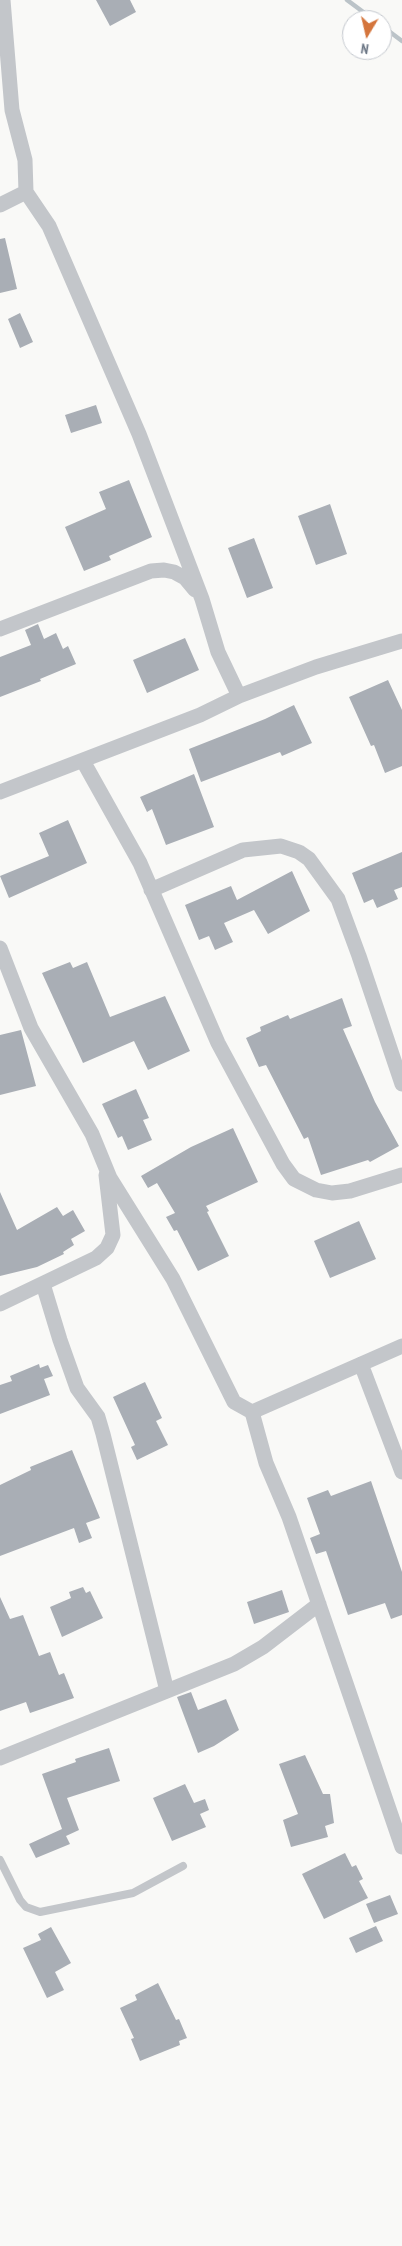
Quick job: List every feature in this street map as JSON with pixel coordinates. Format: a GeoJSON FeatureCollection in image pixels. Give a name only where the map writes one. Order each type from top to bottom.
{"type":"FeatureCollection","features":[{"type":"Feature","properties":{"kind":"street"},"geometry":{"type":"LineString","coordinates":[[2,0],[12,110],[25,160],[26,192],[49,226],[139,434],[202,599],[218,652],[239,696]]}},
{"type":"Feature","properties":{"kind":"street"},"geometry":{"type":"LineString","coordinates":[[0,205],[26,192]]}},
{"type":"Feature","properties":{"kind":"street"},"geometry":{"type":"LineString","coordinates":[[0,629],[151,571],[164,570],[185,578],[202,599]]}},
{"type":"Feature","properties":{"kind":"street"},"geometry":{"type":"LineString","coordinates":[[0,792],[200,715],[239,696],[316,667],[402,641]]}},
{"type":"Feature","properties":{"kind":"street"},"geometry":{"type":"LineString","coordinates":[[82,761],[140,863],[218,1043],[283,1164],[294,1179],[316,1190],[332,1193],[350,1191],[402,1175]]}},
{"type":"Feature","properties":{"kind":"street"},"geometry":{"type":"LineString","coordinates":[[151,890],[243,850],[281,846],[299,852],[309,859],[338,899],[402,1084]]}},
{"type":"Feature","properties":{"kind":"street"},"geometry":{"type":"LineString","coordinates":[[0,948],[31,1028],[92,1134],[105,1167],[172,1279],[234,1402],[252,1412],[266,1463],[290,1517],[402,1847]]}},
{"type":"Feature","properties":{"kind":"street"},"geometry":{"type":"LineString","coordinates":[[0,1304],[96,1258],[111,1243],[112,1225],[105,1167]]}},
{"type":"Feature","properties":{"kind":"street"},"geometry":{"type":"LineString","coordinates":[[43,1284],[77,1388],[98,1417],[104,1434],[167,1691]]}},
{"type":"Feature","properties":{"kind":"street"},"geometry":{"type":"LineString","coordinates":[[252,1412],[402,1346]]}},
{"type":"Feature","properties":{"kind":"street"},"geometry":{"type":"LineString","coordinates":[[361,1364],[402,1472]]}},
{"type":"Feature","properties":{"kind":"street"},"geometry":{"type":"LineString","coordinates":[[0,1758],[234,1664],[263,1646],[319,1604]]}},
{"type":"Feature","properties":{"kind":"lane"},"geometry":{"type":"LineString","coordinates":[[0,1860],[20,1900],[26,1907],[40,1912],[132,1893],[183,1866]]}},
{"type":"Feature","properties":{"kind":"building"},"geometry":{"type":"Polygon","coordinates":[[[96,0],[130,0],[136,12],[110,26],[96,0]]]}},
{"type":"Feature","properties":{"kind":"building"},"geometry":{"type":"Polygon","coordinates":[[[5,238],[17,289],[0,293],[0,239],[5,238]]]}},
{"type":"Feature","properties":{"kind":"building"},"geometry":{"type":"Polygon","coordinates":[[[20,313],[33,342],[20,348],[8,319],[20,313]]]}},
{"type":"Feature","properties":{"kind":"building"},"geometry":{"type":"Polygon","coordinates":[[[96,405],[102,423],[71,433],[65,415],[96,405]]]}},
{"type":"Feature","properties":{"kind":"building"},"geometry":{"type":"Polygon","coordinates":[[[129,480],[152,537],[109,556],[111,560],[84,571],[65,527],[106,509],[99,492],[129,480]]]}},
{"type":"Feature","properties":{"kind":"building"},"geometry":{"type":"Polygon","coordinates":[[[330,504],[347,554],[316,565],[298,516],[330,504]]]}},
{"type":"Feature","properties":{"kind":"building"},"geometry":{"type":"Polygon","coordinates":[[[254,538],[273,588],[247,598],[228,548],[254,538]]]}},
{"type":"Feature","properties":{"kind":"building"},"geometry":{"type":"Polygon","coordinates":[[[38,624],[44,639],[56,633],[63,649],[68,646],[76,664],[40,679],[41,681],[0,697],[0,657],[31,645],[25,630],[38,624]]]}},
{"type":"Feature","properties":{"kind":"building"},"geometry":{"type":"Polygon","coordinates":[[[185,638],[199,670],[147,693],[133,660],[185,638]]]}},
{"type":"Feature","properties":{"kind":"building"},"geometry":{"type":"Polygon","coordinates":[[[388,680],[402,710],[402,766],[385,773],[374,745],[371,746],[349,697],[388,680]]]}},
{"type":"Feature","properties":{"kind":"building"},"geometry":{"type":"Polygon","coordinates":[[[294,705],[312,743],[282,756],[280,752],[201,782],[189,749],[265,719],[294,705]]]}},
{"type":"Feature","properties":{"kind":"building"},"geometry":{"type":"Polygon","coordinates":[[[194,774],[214,827],[166,845],[152,809],[147,812],[140,797],[194,774]]]}},
{"type":"Feature","properties":{"kind":"building"},"geometry":{"type":"Polygon","coordinates":[[[68,820],[87,863],[9,898],[0,876],[49,856],[39,833],[68,820]]]}},
{"type":"Feature","properties":{"kind":"building"},"geometry":{"type":"Polygon","coordinates":[[[402,852],[402,887],[394,890],[398,899],[377,908],[373,899],[364,903],[352,873],[402,852]]]}},
{"type":"Feature","properties":{"kind":"building"},"geometry":{"type":"Polygon","coordinates":[[[292,871],[310,911],[268,934],[254,910],[224,923],[233,942],[215,950],[209,936],[199,940],[185,905],[231,886],[237,900],[292,871]]]}},
{"type":"Feature","properties":{"kind":"building"},"geometry":{"type":"Polygon","coordinates":[[[70,962],[73,968],[87,962],[110,1017],[165,996],[190,1051],[148,1070],[134,1041],[83,1063],[42,973],[70,962]]]}},
{"type":"Feature","properties":{"kind":"building"},"geometry":{"type":"Polygon","coordinates":[[[342,998],[352,1026],[343,1029],[375,1102],[399,1146],[370,1162],[368,1160],[321,1175],[308,1137],[304,1139],[266,1065],[259,1067],[246,1038],[261,1031],[260,1027],[288,1015],[290,1019],[342,998]]]}},
{"type":"Feature","properties":{"kind":"building"},"geometry":{"type":"Polygon","coordinates":[[[21,1030],[36,1086],[0,1095],[0,1035],[21,1030]]]}},
{"type":"Feature","properties":{"kind":"building"},"geometry":{"type":"Polygon","coordinates":[[[136,1089],[149,1118],[143,1120],[152,1140],[128,1150],[122,1136],[118,1138],[102,1104],[136,1089]]]}},
{"type":"Feature","properties":{"kind":"building"},"geometry":{"type":"Polygon","coordinates":[[[233,1128],[258,1182],[206,1206],[209,1211],[207,1212],[229,1256],[198,1271],[177,1230],[174,1231],[166,1217],[175,1213],[157,1183],[148,1188],[141,1176],[191,1147],[233,1128]]]}},
{"type":"Feature","properties":{"kind":"building"},"geometry":{"type":"Polygon","coordinates":[[[0,1192],[17,1230],[57,1207],[63,1216],[73,1210],[85,1231],[71,1239],[74,1245],[63,1252],[64,1254],[37,1267],[0,1276],[0,1192]]]}},
{"type":"Feature","properties":{"kind":"building"},"geometry":{"type":"Polygon","coordinates":[[[359,1221],[376,1259],[330,1278],[314,1241],[359,1221]]]}},
{"type":"Feature","properties":{"kind":"building"},"geometry":{"type":"Polygon","coordinates":[[[39,1364],[40,1368],[48,1365],[53,1376],[44,1379],[50,1395],[0,1414],[0,1385],[12,1381],[10,1376],[39,1364]]]}},
{"type":"Feature","properties":{"kind":"building"},"geometry":{"type":"Polygon","coordinates":[[[145,1382],[162,1418],[156,1421],[168,1445],[137,1460],[131,1447],[135,1445],[113,1397],[145,1382]]]}},
{"type":"Feature","properties":{"kind":"building"},"geometry":{"type":"Polygon","coordinates":[[[72,1450],[100,1518],[86,1523],[92,1538],[79,1543],[74,1528],[0,1556],[0,1485],[31,1470],[30,1467],[72,1450]]]}},
{"type":"Feature","properties":{"kind":"building"},"geometry":{"type":"Polygon","coordinates":[[[371,1481],[402,1572],[402,1615],[391,1619],[385,1603],[348,1615],[326,1551],[316,1554],[310,1538],[320,1534],[307,1498],[328,1490],[331,1496],[371,1481]]]}},
{"type":"Feature","properties":{"kind":"building"},"geometry":{"type":"Polygon","coordinates":[[[83,1587],[86,1593],[90,1591],[103,1618],[62,1637],[50,1607],[71,1598],[69,1592],[83,1587]]]}},
{"type":"Feature","properties":{"kind":"building"},"geometry":{"type":"Polygon","coordinates":[[[282,1590],[289,1612],[254,1624],[247,1602],[282,1590]]]}},
{"type":"Feature","properties":{"kind":"building"},"geometry":{"type":"Polygon","coordinates":[[[0,1597],[10,1619],[23,1615],[39,1656],[50,1652],[59,1675],[64,1673],[74,1698],[30,1713],[26,1702],[0,1711],[0,1597]]]}},
{"type":"Feature","properties":{"kind":"building"},"geometry":{"type":"Polygon","coordinates":[[[191,1692],[198,1710],[226,1699],[239,1730],[214,1746],[198,1753],[177,1697],[191,1692]]]}},
{"type":"Feature","properties":{"kind":"building"},"geometry":{"type":"Polygon","coordinates":[[[109,1748],[120,1781],[67,1798],[79,1830],[66,1836],[70,1844],[36,1858],[29,1844],[62,1829],[42,1774],[76,1762],[75,1759],[109,1748]]]}},
{"type":"Feature","properties":{"kind":"building"},"geometry":{"type":"Polygon","coordinates":[[[305,1755],[323,1794],[330,1794],[334,1823],[325,1826],[328,1837],[291,1847],[283,1820],[298,1814],[279,1764],[305,1755]]]}},
{"type":"Feature","properties":{"kind":"building"},"geometry":{"type":"Polygon","coordinates":[[[185,1784],[194,1803],[205,1799],[209,1810],[200,1814],[206,1827],[172,1841],[153,1798],[185,1784]]]}},
{"type":"Feature","properties":{"kind":"building"},"geometry":{"type":"Polygon","coordinates":[[[345,1853],[352,1867],[356,1865],[363,1879],[359,1881],[368,1898],[324,1919],[302,1874],[345,1853]]]}},
{"type":"Feature","properties":{"kind":"building"},"geometry":{"type":"Polygon","coordinates":[[[390,1895],[398,1914],[374,1923],[366,1904],[390,1895]]]}},
{"type":"Feature","properties":{"kind":"building"},"geometry":{"type":"Polygon","coordinates":[[[376,1926],[383,1941],[356,1953],[349,1938],[376,1926]]]}},
{"type":"Feature","properties":{"kind":"building"},"geometry":{"type":"Polygon","coordinates":[[[51,1927],[71,1963],[55,1972],[64,1990],[47,1998],[23,1948],[41,1940],[38,1934],[51,1927]]]}},
{"type":"Feature","properties":{"kind":"building"},"geometry":{"type":"Polygon","coordinates":[[[158,1983],[176,2020],[179,2019],[187,2038],[179,2041],[180,2045],[140,2061],[131,2039],[134,2038],[120,2008],[137,2000],[135,1995],[158,1983]]]}},
{"type":"Feature","properties":{"kind":"waterway"},"geometry":{"type":"LineString","coordinates":[[347,0],[360,10]]}},
{"type":"Feature","properties":{"kind":"waterway"},"geometry":{"type":"LineString","coordinates":[[392,34],[402,41]]}}]}
